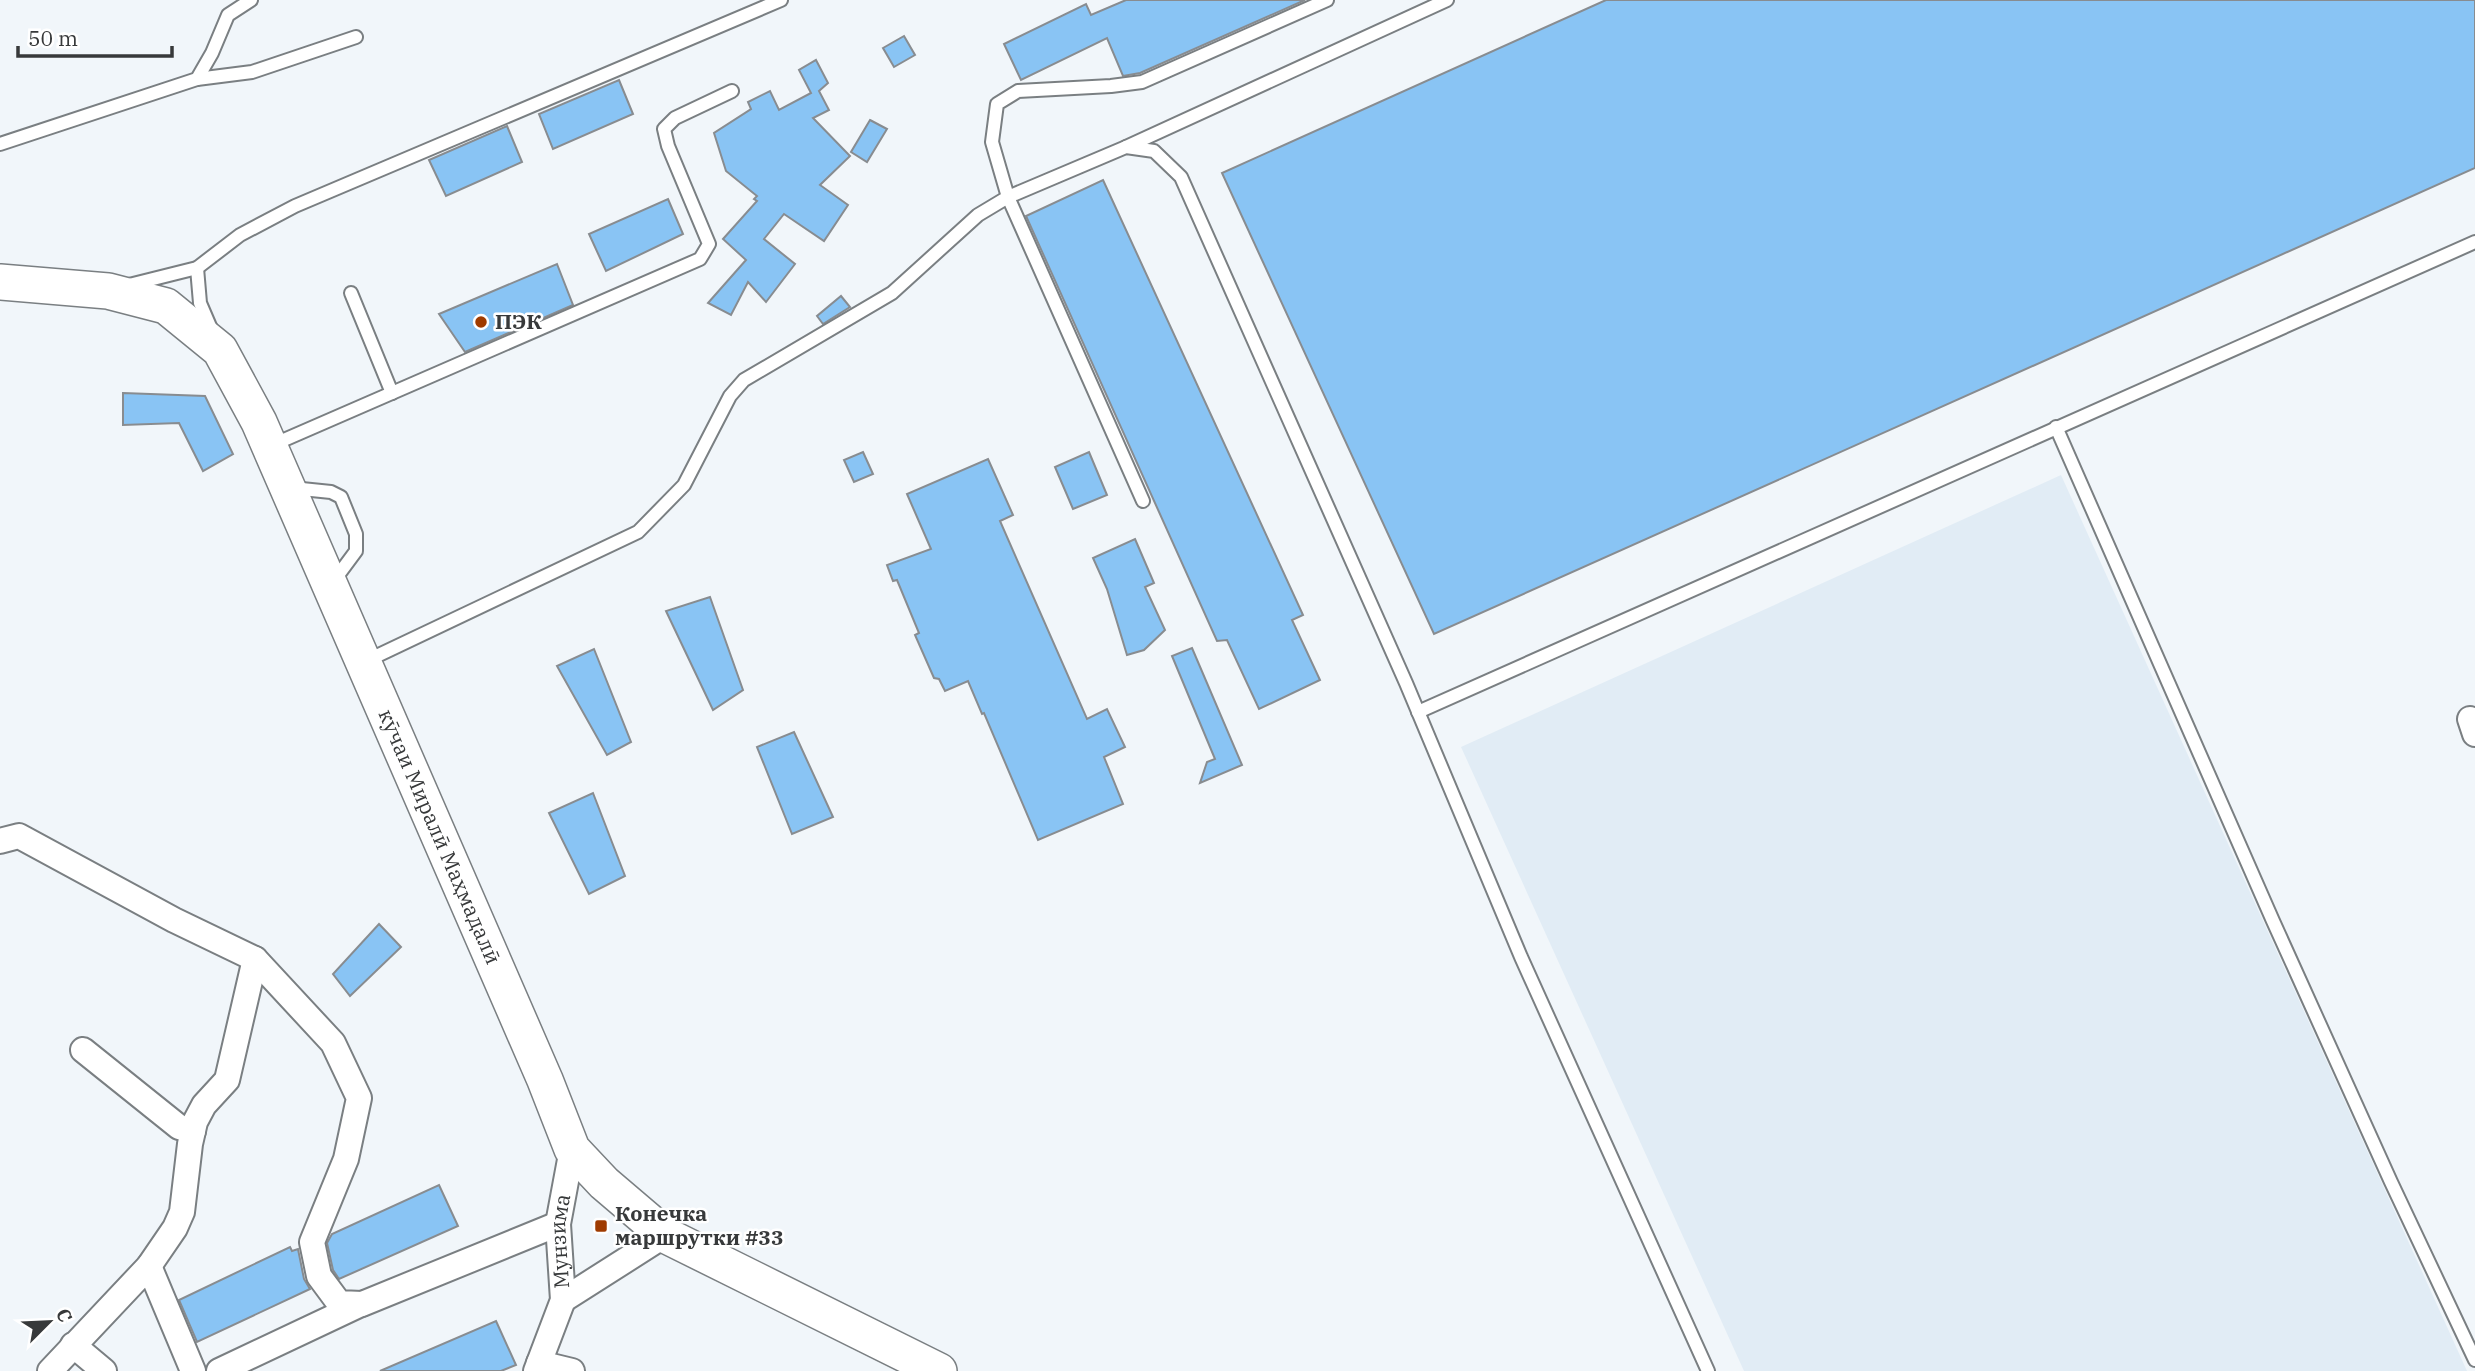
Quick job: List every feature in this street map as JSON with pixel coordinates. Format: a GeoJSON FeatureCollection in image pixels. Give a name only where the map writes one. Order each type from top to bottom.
{"type":"FeatureCollection","features":[{"type":"Feature","properties":{"kind":"street","name":"кӯчаи Миралӣ Маҳмадалӣ"},"geometry":{"type":"LineString","coordinates":[[0,282],[108,291],[166,306],[220,350],[270,446],[545,1080],[572,1149],[604,1183],[666,1235],[939,1371]]}},
{"type":"Feature","properties":{"kind":"street"},"geometry":{"type":"LineString","coordinates":[[0,855],[10,839],[255,959],[333,1043],[359,1098],[346,1158],[312,1242],[319,1276],[339,1303],[362,1304]]}},
{"type":"Feature","properties":{"kind":"street"},"geometry":{"type":"LineString","coordinates":[[50,1371],[149,1266],[175,1228],[182,1212],[193,1131],[204,1105],[227,1080],[255,959]]}},
{"type":"Feature","properties":{"kind":"street"},"geometry":{"type":"LineString","coordinates":[[83,1050],[179,1127],[193,1131]]}},
{"type":"Feature","properties":{"kind":"street","name":"Мунзима"},"geometry":{"type":"LineString","coordinates":[[538,1367],[563,1300],[558,1224],[572,1149]]}},
{"type":"Feature","properties":{"kind":"street"},"geometry":{"type":"LineString","coordinates":[[219,1371],[362,1304],[558,1224]]}},
{"type":"Feature","properties":{"kind":"street"},"geometry":{"type":"LineString","coordinates":[[563,1300],[666,1235]]}},
{"type":"Feature","properties":{"kind":"street"},"geometry":{"type":"LineString","coordinates":[[149,1266],[193,1371]]}},
{"type":"Feature","properties":{"kind":"street"},"geometry":{"type":"LineString","coordinates":[[73,1345],[104,1371]]}},
{"type":"Feature","properties":{"kind":"street"},"geometry":{"type":"LineString","coordinates":[[538,1367],[572,1371]]}},
{"type":"Feature","properties":{"kind":"lane"},"geometry":{"type":"LineString","coordinates":[[197,79],[212,53],[228,15],[251,0]]}},
{"type":"Feature","properties":{"kind":"lane"},"geometry":{"type":"LineString","coordinates":[[108,291],[197,268],[240,235],[295,206],[781,0]]}},
{"type":"Feature","properties":{"kind":"lane"},"geometry":{"type":"LineString","coordinates":[[1143,501],[1008,197],[992,142],[997,104],[1018,91],[1142,82],[1327,0]]}},
{"type":"Feature","properties":{"kind":"lane"},"geometry":{"type":"LineString","coordinates":[[363,662],[638,532],[684,485],[730,396],[744,380],[892,293],[978,215],[1008,197],[1126,147],[1447,0]]}},
{"type":"Feature","properties":{"kind":"lane"},"geometry":{"type":"LineString","coordinates":[[0,144],[197,79],[253,72],[356,37]]}},
{"type":"Feature","properties":{"kind":"lane"},"geometry":{"type":"LineString","coordinates":[[270,446],[701,259],[709,244],[668,146],[664,129],[675,118],[732,91]]}},
{"type":"Feature","properties":{"kind":"lane"},"geometry":{"type":"LineString","coordinates":[[1126,147],[1154,151],[1181,177],[1418,712],[1521,957],[1708,1371]]}},
{"type":"Feature","properties":{"kind":"lane"},"geometry":{"type":"LineString","coordinates":[[1418,712],[2056,426],[2475,242]]}},
{"type":"Feature","properties":{"kind":"lane"},"geometry":{"type":"LineString","coordinates":[[197,268],[200,303],[220,350]]}},
{"type":"Feature","properties":{"kind":"lane"},"geometry":{"type":"LineString","coordinates":[[351,293],[392,393]]}},
{"type":"Feature","properties":{"kind":"lane"},"geometry":{"type":"LineString","coordinates":[[2056,426],[2290,959],[2475,1360]]}},
{"type":"Feature","properties":{"kind":"shaded area"},"geometry":{"type":"Polygon","coordinates":[[[2061,475],[2467,1371],[1744,1371],[1461,747],[2061,475]]]}},
{"type":"Feature","properties":{"kind":"building"},"geometry":{"type":"Polygon","coordinates":[[[1126,0],[1305,0],[1140,73],[1123,76],[1107,38],[1021,80],[1004,44],[1086,4],[1091,15],[1126,0]]]}},
{"type":"Feature","properties":{"kind":"building"},"geometry":{"type":"Polygon","coordinates":[[[1606,0],[2475,0],[2475,168],[1434,634],[1222,173],[1606,0]]]}},
{"type":"Feature","properties":{"kind":"building"},"geometry":{"type":"Polygon","coordinates":[[[904,36],[915,55],[894,67],[883,48],[904,36]]]}},
{"type":"Feature","properties":{"kind":"building"},"geometry":{"type":"Polygon","coordinates":[[[816,60],[828,83],[819,91],[829,110],[813,118],[850,156],[820,185],[848,205],[824,241],[784,214],[764,239],[795,264],[766,302],[748,282],[731,315],[708,303],[746,260],[723,239],[757,201],[754,199],[757,196],[726,171],[714,133],[751,109],[748,102],[770,91],[779,110],[811,93],[799,70],[816,60]]]}},
{"type":"Feature","properties":{"kind":"building"},"geometry":{"type":"Polygon","coordinates":[[[619,80],[633,114],[553,149],[539,114],[619,80]]]}},
{"type":"Feature","properties":{"kind":"building"},"geometry":{"type":"Polygon","coordinates":[[[870,120],[887,129],[867,162],[851,152],[870,120]]]}},
{"type":"Feature","properties":{"kind":"building"},"geometry":{"type":"Polygon","coordinates":[[[507,126],[522,162],[446,196],[429,160],[507,126]]]}},
{"type":"Feature","properties":{"kind":"building"},"geometry":{"type":"Polygon","coordinates":[[[1103,180],[1303,615],[1292,620],[1320,680],[1259,709],[1227,640],[1217,641],[1026,216],[1103,180]]]}},
{"type":"Feature","properties":{"kind":"building"},"geometry":{"type":"Polygon","coordinates":[[[668,199],[683,234],[606,271],[589,234],[668,199]]]}},
{"type":"Feature","properties":{"kind":"building"},"geometry":{"type":"Polygon","coordinates":[[[557,264],[573,305],[465,352],[439,314],[557,264]]]}},
{"type":"Feature","properties":{"kind":"building"},"geometry":{"type":"Polygon","coordinates":[[[841,296],[850,307],[823,324],[817,316],[841,296]]]}},
{"type":"Feature","properties":{"kind":"building"},"geometry":{"type":"Polygon","coordinates":[[[123,393],[205,396],[233,454],[203,471],[179,423],[123,425],[123,393]]]}},
{"type":"Feature","properties":{"kind":"building"},"geometry":{"type":"Polygon","coordinates":[[[863,452],[873,474],[854,482],[844,460],[863,452]]]}},
{"type":"Feature","properties":{"kind":"building"},"geometry":{"type":"Polygon","coordinates":[[[1089,452],[1107,495],[1073,509],[1055,467],[1089,452]]]}},
{"type":"Feature","properties":{"kind":"building"},"geometry":{"type":"Polygon","coordinates":[[[988,459],[1013,515],[1000,521],[1087,719],[1107,709],[1125,747],[1104,757],[1123,804],[1038,840],[968,681],[945,691],[939,679],[934,678],[915,635],[919,633],[897,580],[893,581],[887,565],[931,549],[907,494],[988,459]]]}},
{"type":"Feature","properties":{"kind":"building"},"geometry":{"type":"Polygon","coordinates":[[[1135,539],[1154,583],[1145,587],[1165,630],[1144,650],[1127,655],[1107,589],[1093,558],[1135,539]]]}},
{"type":"Feature","properties":{"kind":"building"},"geometry":{"type":"Polygon","coordinates":[[[710,597],[743,690],[713,710],[666,611],[710,597]]]}},
{"type":"Feature","properties":{"kind":"building"},"geometry":{"type":"Polygon","coordinates":[[[1192,648],[1242,765],[1200,783],[1207,762],[1215,759],[1172,656],[1192,648]]]}},
{"type":"Feature","properties":{"kind":"building"},"geometry":{"type":"Polygon","coordinates":[[[594,649],[631,742],[607,755],[557,666],[594,649]]]}},
{"type":"Feature","properties":{"kind":"building"},"geometry":{"type":"Polygon","coordinates":[[[794,732],[833,817],[792,834],[757,747],[794,732]]]}},
{"type":"Feature","properties":{"kind":"building"},"geometry":{"type":"Polygon","coordinates":[[[593,793],[625,876],[589,894],[549,813],[593,793]]]}},
{"type":"Feature","properties":{"kind":"building"},"geometry":{"type":"Polygon","coordinates":[[[379,924],[401,947],[350,996],[333,974],[379,924]]]}},
{"type":"Feature","properties":{"kind":"building"},"geometry":{"type":"Polygon","coordinates":[[[439,1185],[458,1226],[339,1279],[333,1270],[327,1243],[332,1234],[439,1185]]]}},
{"type":"Feature","properties":{"kind":"building"},"geometry":{"type":"Polygon","coordinates":[[[290,1247],[292,1251],[298,1249],[304,1279],[310,1289],[197,1342],[179,1300],[290,1247]]]}},
{"type":"Feature","properties":{"kind":"building"},"geometry":{"type":"Polygon","coordinates":[[[496,1321],[516,1365],[501,1371],[380,1371],[496,1321]]]}},
{"type":"Feature","properties":{"kind":"place","name":"ПЭК"},"geometry":{"type":"Point","coordinates":[481,322]}},
{"type":"Feature","properties":{"kind":"place","name":"Конечка маршрутки #33"},"geometry":{"type":"Point","coordinates":[601,1226]}}]}
